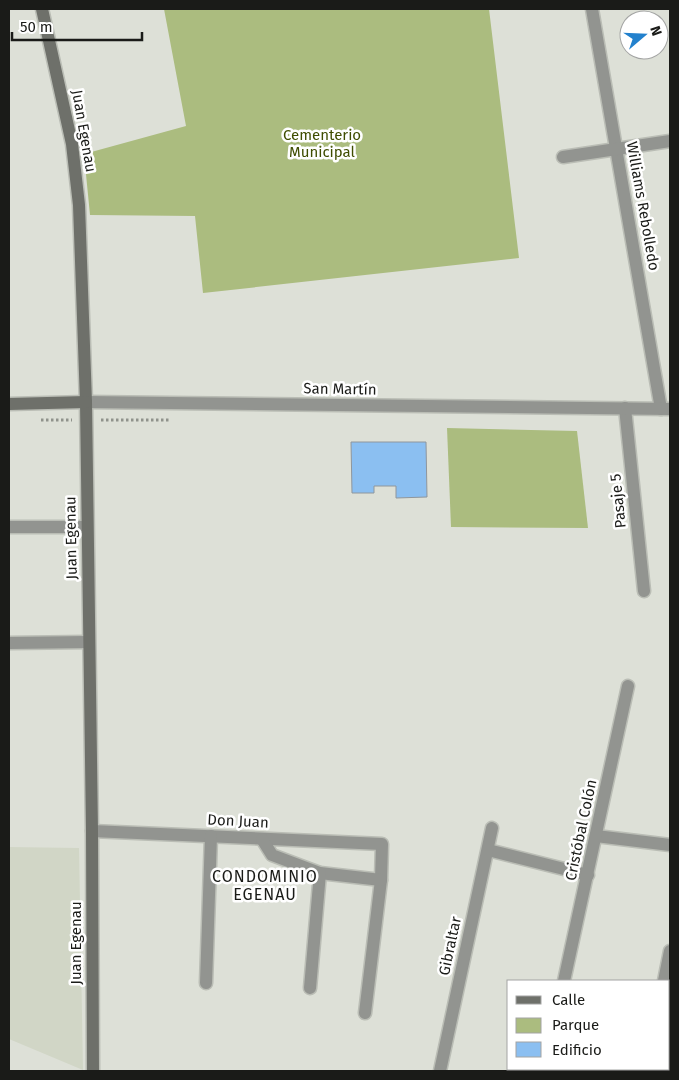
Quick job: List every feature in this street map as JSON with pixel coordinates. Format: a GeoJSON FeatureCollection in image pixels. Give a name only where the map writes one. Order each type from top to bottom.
{"type":"FeatureCollection","features":[{"type":"Feature","properties":{"kind":"main road","name":"Juan Egenau"},"geometry":{"type":"LineString","coordinates":[[42,9],[72,144],[79,205],[86,402],[86,527],[92,831],[93,1071]]}},
{"type":"Feature","properties":{"kind":"main road","name":"San Martín"},"geometry":{"type":"LineString","coordinates":[[9,404],[86,402]]}},
{"type":"Feature","properties":{"kind":"street","name":"Williams Rebolledo"},"geometry":{"type":"LineString","coordinates":[[592,9],[666,409]]}},
{"type":"Feature","properties":{"kind":"street"},"geometry":{"type":"LineString","coordinates":[[563,158],[670,141]]}},
{"type":"Feature","properties":{"kind":"street","name":"San Martín"},"geometry":{"type":"LineString","coordinates":[[86,402],[666,409]]}},
{"type":"Feature","properties":{"kind":"street","name":"Pasaje 5"},"geometry":{"type":"LineString","coordinates":[[625,408],[644,591]]}},
{"type":"Feature","properties":{"kind":"street"},"geometry":{"type":"LineString","coordinates":[[9,527],[86,527]]}},
{"type":"Feature","properties":{"kind":"street"},"geometry":{"type":"LineString","coordinates":[[9,643],[88,642]]}},
{"type":"Feature","properties":{"kind":"street","name":"Cristóbal Colón"},"geometry":{"type":"LineString","coordinates":[[564,980],[628,686]]}},
{"type":"Feature","properties":{"kind":"street","name":"Gibraltar"},"geometry":{"type":"LineString","coordinates":[[440,1071],[492,828]]}},
{"type":"Feature","properties":{"kind":"street","name":"Don Juan"},"geometry":{"type":"LineString","coordinates":[[92,831],[382,844],[381,880]]}},
{"type":"Feature","properties":{"kind":"street"},"geometry":{"type":"LineString","coordinates":[[206,983],[211,836]]}},
{"type":"Feature","properties":{"kind":"street"},"geometry":{"type":"LineString","coordinates":[[596,836],[670,845]]}},
{"type":"Feature","properties":{"kind":"street"},"geometry":{"type":"LineString","coordinates":[[262,839],[272,854],[320,874],[381,880],[365,1013]]}},
{"type":"Feature","properties":{"kind":"street"},"geometry":{"type":"LineString","coordinates":[[488,850],[588,875]]}},
{"type":"Feature","properties":{"kind":"street"},"geometry":{"type":"LineString","coordinates":[[310,988],[320,874]]}},
{"type":"Feature","properties":{"kind":"street"},"geometry":{"type":"LineString","coordinates":[[664,980],[670,951]]}},
{"type":"Feature","properties":{"kind":"shaded area"},"geometry":{"type":"Polygon","coordinates":[[[9,847],[79,848],[83,1070],[9,1039],[9,847]]]}},
{"type":"Feature","properties":{"kind":"green space","name":"Cementerio Municipal"},"geometry":{"type":"Polygon","coordinates":[[[164,9],[489,9],[519,258],[203,293],[195,216],[90,215],[84,154],[186,126],[164,9]]]}},
{"type":"Feature","properties":{"kind":"green space"},"geometry":{"type":"Polygon","coordinates":[[[447,428],[577,431],[588,528],[451,527],[447,428]]]}},
{"type":"Feature","properties":{"kind":"building"},"geometry":{"type":"Polygon","coordinates":[[[351,442],[426,442],[427,497],[396,498],[396,486],[374,486],[374,493],[352,493],[351,442]]]}},
{"type":"Feature","properties":{"kind":"district","name":"CONDOMINIO EGENAU"},"geometry":{"type":"Point","coordinates":[265,885]}}]}
